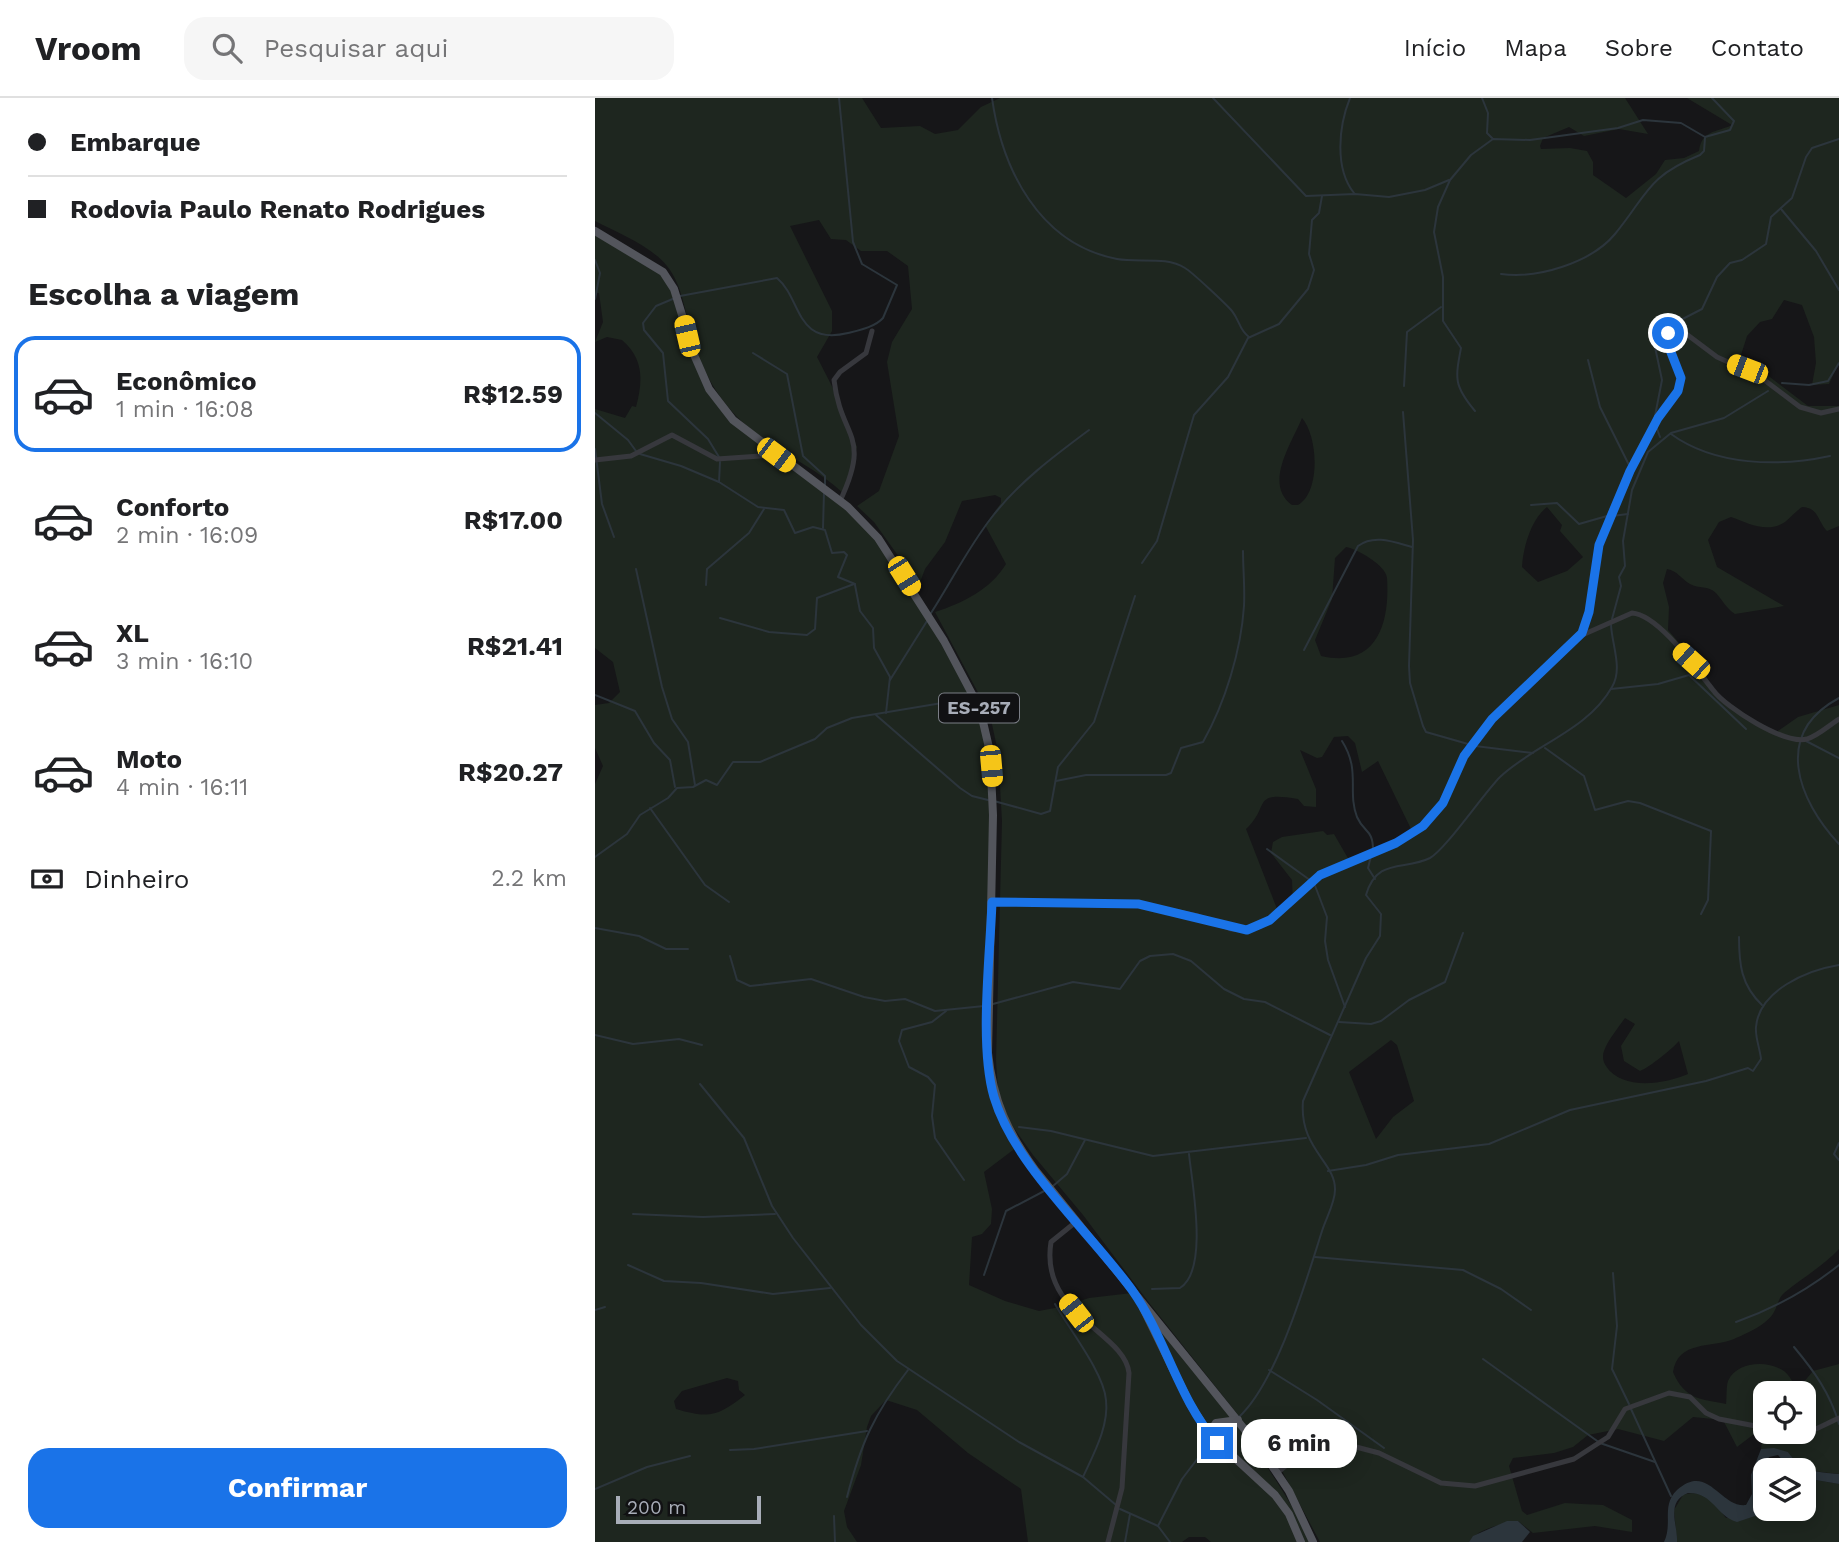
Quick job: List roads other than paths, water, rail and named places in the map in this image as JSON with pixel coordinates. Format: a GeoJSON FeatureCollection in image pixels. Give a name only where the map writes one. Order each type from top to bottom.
{"type":"FeatureCollection","features":[{"type":"Feature","properties":{"kind":"main road","name":"ES-257"},"geometry":{"type":"LineString","coordinates":[[595,231],[663,272],[674,289],[695,357],[709,389],[733,420],[840,501],[868,526],[891,555],[944,641],[980,709],[988,738],[992,785],[988,1054],[994,1096],[1011,1136],[1132,1291],[1238,1420],[1277,1473],[1313,1542]]}},
{"type":"Feature","properties":{"kind":"main road","name":"ES-257"},"geometry":{"type":"LineString","coordinates":[[1132,1291],[1209,1434],[1275,1495],[1289,1514],[1301,1542]]}},
{"type":"Feature","properties":{"kind":"main road"},"geometry":{"type":"LineString","coordinates":[[1209,1434],[1220,1421],[1238,1420]]}},
{"type":"Feature","properties":{"kind":"street"},"geometry":{"type":"LineString","coordinates":[[1580,636],[1589,612],[1599,545],[1630,471],[1658,418],[1678,391],[1681,378],[1667,342],[1670,331],[1681,330],[1717,356],[1759,376],[1800,407],[1821,413],[1839,409]]}},
{"type":"Feature","properties":{"kind":"street"},"geometry":{"type":"LineString","coordinates":[[840,501],[855,465],[856,449],[834,380],[839,372],[866,353],[871,331]]}},
{"type":"Feature","properties":{"kind":"street"},"geometry":{"type":"LineString","coordinates":[[595,460],[631,456],[672,435],[717,459],[776,455]]}},
{"type":"Feature","properties":{"kind":"street"},"geometry":{"type":"LineString","coordinates":[[992,902],[1139,904],[1198,916],[1238,930],[1261,926],[1320,875],[1396,843],[1423,826],[1443,803],[1464,756],[1514,695],[1533,682],[1580,636],[1626,615],[1637,613],[1660,626],[1675,647],[1699,669],[1714,692],[1779,735],[1794,740],[1809,738],[1839,719]]}},
{"type":"Feature","properties":{"kind":"street"},"geometry":{"type":"LineString","coordinates":[[1077,1221],[1051,1242],[1056,1280],[1076,1313],[1124,1356],[1129,1373],[1120,1502],[1108,1542]]}},
{"type":"Feature","properties":{"kind":"street"},"geometry":{"type":"LineString","coordinates":[[1277,1473],[1311,1445],[1337,1442],[1378,1452],[1441,1483],[1475,1486],[1574,1459],[1608,1437],[1625,1409],[1669,1393],[1690,1397],[1719,1419],[1753,1426]]}},
{"type":"Feature","properties":{"kind":"street"},"geometry":{"type":"LineString","coordinates":[[1816,1430],[1839,1418]]}},
{"type":"Feature","properties":{"kind":"waterway"},"geometry":{"type":"LineString","coordinates":[[680,296],[777,278],[802,318],[818,333],[848,333],[872,326],[883,318],[897,285],[862,264],[853,242],[839,98]]}},
{"type":"Feature","properties":{"kind":"waterway"},"geometry":{"type":"LineString","coordinates":[[992,98],[997,125],[1015,176],[1029,200],[1046,220],[1066,238],[1090,251],[1117,259],[1169,262],[1185,268],[1232,311],[1249,337]]}},
{"type":"Feature","properties":{"kind":"waterway"},"geometry":{"type":"LineString","coordinates":[[1213,98],[1306,196],[1355,194],[1389,197],[1425,190],[1449,180]]}},
{"type":"Feature","properties":{"kind":"waterway"},"geometry":{"type":"LineString","coordinates":[[1350,98],[1343,121],[1340,146],[1343,171],[1354,193]]}},
{"type":"Feature","properties":{"kind":"waterway"},"geometry":{"type":"LineString","coordinates":[[1482,98],[1488,113],[1487,133],[1493,139]]}},
{"type":"Feature","properties":{"kind":"waterway"},"geometry":{"type":"LineString","coordinates":[[1475,411],[1463,395],[1458,382],[1461,348],[1443,321],[1443,277],[1434,232],[1438,207],[1450,180],[1471,155],[1493,139],[1530,140],[1618,128],[1643,120],[1681,123],[1705,137],[1730,130],[1734,121],[1712,98]]}},
{"type":"Feature","properties":{"kind":"waterway"},"geometry":{"type":"LineString","coordinates":[[1501,274],[1547,271],[1563,267],[1592,253],[1615,234],[1658,179],[1704,151],[1705,138]]}},
{"type":"Feature","properties":{"kind":"waterway"},"geometry":{"type":"LineString","coordinates":[[1671,325],[1702,309],[1717,277],[1730,263],[1742,260],[1766,244],[1771,217],[1792,198],[1806,157],[1812,148],[1839,139]]}},
{"type":"Feature","properties":{"kind":"waterway"},"geometry":{"type":"LineString","coordinates":[[1142,563],[1157,541],[1194,415],[1228,377],[1248,338],[1279,324],[1308,289],[1314,270],[1309,254],[1312,220],[1319,213],[1322,196]]}},
{"type":"Feature","properties":{"kind":"waterway"},"geometry":{"type":"LineString","coordinates":[[1781,209],[1816,251],[1839,290]]}},
{"type":"Feature","properties":{"kind":"waterway"},"geometry":{"type":"LineString","coordinates":[[595,260],[600,273],[595,299]]}},
{"type":"Feature","properties":{"kind":"waterway"},"geometry":{"type":"LineString","coordinates":[[675,298],[656,306],[643,323],[644,330],[663,353],[668,401],[708,439],[719,457]]}},
{"type":"Feature","properties":{"kind":"waterway"},"geometry":{"type":"LineString","coordinates":[[1404,386],[1407,332],[1441,307]]}},
{"type":"Feature","properties":{"kind":"waterway"},"geometry":{"type":"LineString","coordinates":[[1654,421],[1662,380],[1655,347]]}},
{"type":"Feature","properties":{"kind":"waterway"},"geometry":{"type":"LineString","coordinates":[[753,353],[787,374],[803,456],[825,476],[825,486]]}},
{"type":"Feature","properties":{"kind":"waterway"},"geometry":{"type":"LineString","coordinates":[[1588,360],[1600,407],[1629,465]]}},
{"type":"Feature","properties":{"kind":"waterway"},"geometry":{"type":"LineString","coordinates":[[1782,383],[1809,385],[1828,381],[1839,363]]}},
{"type":"Feature","properties":{"kind":"waterway"},"geometry":{"type":"LineString","coordinates":[[1612,619],[1621,586],[1619,577],[1625,566],[1623,541],[1632,490],[1648,452],[1671,433],[1724,418],[1768,391]]}},
{"type":"Feature","properties":{"kind":"waterway"},"geometry":{"type":"LineString","coordinates":[[1403,412],[1413,540],[1410,683],[1423,726],[1426,732],[1475,746],[1533,753]]}},
{"type":"Feature","properties":{"kind":"waterway"},"geometry":{"type":"LineString","coordinates":[[595,413],[628,440],[636,451]]}},
{"type":"Feature","properties":{"kind":"waterway"},"geometry":{"type":"LineString","coordinates":[[1656,426],[1660,437]]}},
{"type":"Feature","properties":{"kind":"waterway"},"geometry":{"type":"LineString","coordinates":[[931,613],[976,540],[1002,504],[1037,470],[1089,430]]}},
{"type":"Feature","properties":{"kind":"waterway"},"geometry":{"type":"LineString","coordinates":[[1671,434],[1688,445],[1707,452],[1748,461],[1790,462],[1830,456]]}},
{"type":"Feature","properties":{"kind":"waterway"},"geometry":{"type":"LineString","coordinates":[[595,449],[602,504],[614,537]]}},
{"type":"Feature","properties":{"kind":"waterway"},"geometry":{"type":"LineString","coordinates":[[640,454],[681,466],[719,482],[758,507],[784,510],[795,533],[813,527],[825,530],[832,553],[844,552],[847,555],[838,577],[855,584]]}},
{"type":"Feature","properties":{"kind":"waterway"},"geometry":{"type":"LineString","coordinates":[[719,482],[720,462]]}},
{"type":"Feature","properties":{"kind":"waterway"},"geometry":{"type":"LineString","coordinates":[[823,528],[824,492]]}},
{"type":"Feature","properties":{"kind":"waterway"},"geometry":{"type":"LineString","coordinates":[[1531,505],[1557,503],[1579,524],[1607,516]]}},
{"type":"Feature","properties":{"kind":"waterway"},"geometry":{"type":"LineString","coordinates":[[706,585],[707,569],[749,533],[764,509]]}},
{"type":"Feature","properties":{"kind":"waterway"},"geometry":{"type":"LineString","coordinates":[[1612,516],[1628,514]]}},
{"type":"Feature","properties":{"kind":"waterway"},"geometry":{"type":"LineString","coordinates":[[1304,650],[1358,546],[1377,540],[1412,547]]}},
{"type":"Feature","properties":{"kind":"waterway"},"geometry":{"type":"LineString","coordinates":[[1056,781],[1086,775],[1166,775],[1171,773],[1181,748],[1203,742],[1225,694],[1236,659],[1244,606],[1243,551]]}},
{"type":"Feature","properties":{"kind":"waterway"},"geometry":{"type":"LineString","coordinates":[[636,569],[662,687],[672,719],[688,742],[695,785]]}},
{"type":"Feature","properties":{"kind":"waterway"},"geometry":{"type":"LineString","coordinates":[[720,618],[769,632],[807,635],[815,629],[817,598],[854,584]]}},
{"type":"Feature","properties":{"kind":"waterway"},"geometry":{"type":"LineString","coordinates":[[855,585],[860,611],[873,628],[874,648],[890,677],[886,713]]}},
{"type":"Feature","properties":{"kind":"waterway"},"geometry":{"type":"LineString","coordinates":[[994,801],[1041,814],[1050,811],[1058,767],[1094,722],[1135,596]]}},
{"type":"Feature","properties":{"kind":"waterway"},"geometry":{"type":"LineString","coordinates":[[890,680],[927,621]]}},
{"type":"Feature","properties":{"kind":"waterway"},"geometry":{"type":"LineString","coordinates":[[1239,1417],[1253,1401],[1278,1356],[1334,1200],[1334,1180],[1306,1131],[1303,1101],[1366,958],[1380,936],[1381,914],[1366,895],[1371,883],[1384,870],[1420,862],[1437,853],[1500,777],[1589,715],[1612,687],[1617,673],[1611,625]]}},
{"type":"Feature","properties":{"kind":"waterway"},"geometry":{"type":"LineString","coordinates":[[1611,689],[1658,684],[1689,675],[1746,729]]}},
{"type":"Feature","properties":{"kind":"waterway"},"geometry":{"type":"LineString","coordinates":[[595,695],[635,711],[654,743],[670,760],[675,787]]}},
{"type":"Feature","properties":{"kind":"waterway"},"geometry":{"type":"LineString","coordinates":[[1839,698],[1818,713],[1805,730],[1799,748],[1803,788],[1824,827],[1839,844]]}},
{"type":"Feature","properties":{"kind":"waterway"},"geometry":{"type":"LineString","coordinates":[[595,857],[627,834],[640,815],[668,798],[677,788],[693,787],[706,780],[717,785],[733,762],[760,762],[815,739],[827,728],[852,718],[942,703]]}},
{"type":"Feature","properties":{"kind":"waterway"},"geometry":{"type":"LineString","coordinates":[[876,715],[960,788],[972,796],[988,800]]}},
{"type":"Feature","properties":{"kind":"waterway"},"geometry":{"type":"LineString","coordinates":[[1342,741],[1351,762],[1354,808],[1370,835],[1373,850]]}},
{"type":"Feature","properties":{"kind":"waterway"},"geometry":{"type":"LineString","coordinates":[[1806,741],[1839,758]]}},
{"type":"Feature","properties":{"kind":"waterway"},"geometry":{"type":"LineString","coordinates":[[1545,748],[1584,776],[1595,810],[1628,801],[1640,803],[1711,831],[1708,900],[1701,914]]}},
{"type":"Feature","properties":{"kind":"waterway"},"geometry":{"type":"LineString","coordinates":[[650,808],[705,885],[729,902]]}},
{"type":"Feature","properties":{"kind":"waterway"},"geometry":{"type":"LineString","coordinates":[[1267,849],[1314,883],[1327,917],[1325,941],[1328,960],[1345,1007]]}},
{"type":"Feature","properties":{"kind":"waterway"},"geometry":{"type":"LineString","coordinates":[[1371,856],[1368,868],[1375,879]]}},
{"type":"Feature","properties":{"kind":"waterway"},"geometry":{"type":"LineString","coordinates":[[595,928],[639,936],[666,949],[688,949]]}},
{"type":"Feature","properties":{"kind":"waterway"},"geometry":{"type":"LineString","coordinates":[[1339,1022],[1371,1024],[1381,1021],[1409,1000],[1445,982],[1463,933]]}},
{"type":"Feature","properties":{"kind":"waterway"},"geometry":{"type":"LineString","coordinates":[[1739,937],[1745,982],[1762,1005]]}},
{"type":"Feature","properties":{"kind":"waterway"},"geometry":{"type":"LineString","coordinates":[[993,1004],[1073,982],[1120,989],[1140,961],[1150,956],[1173,954],[1191,961],[1224,989],[1244,999],[1265,1002],[1330,1035]]}},
{"type":"Feature","properties":{"kind":"waterway"},"geometry":{"type":"LineString","coordinates":[[730,956],[737,980],[750,986],[811,979],[864,997],[885,1001],[905,999],[935,1011],[984,1006]]}},
{"type":"Feature","properties":{"kind":"waterway"},"geometry":{"type":"LineString","coordinates":[[1328,1171],[1366,1165],[1398,1155],[1489,1144],[1570,1110],[1706,1081],[1748,1068],[1753,1071],[1761,1059],[1756,1027],[1766,1002],[1775,992],[1800,977],[1839,965]]}},
{"type":"Feature","properties":{"kind":"waterway"},"geometry":{"type":"LineString","coordinates":[[946,1011],[932,1022],[902,1030],[899,1041],[909,1067],[928,1077],[935,1085],[932,1116],[935,1138],[964,1180]]}},
{"type":"Feature","properties":{"kind":"waterway"},"geometry":{"type":"LineString","coordinates":[[595,1035],[633,1044],[679,1039],[702,1045]]}},
{"type":"Feature","properties":{"kind":"waterway"},"geometry":{"type":"LineString","coordinates":[[700,1084],[744,1138],[772,1206],[793,1238],[861,1325],[897,1361],[1019,1442],[1083,1477],[1116,1505]]}},
{"type":"Feature","properties":{"kind":"waterway"},"geometry":{"type":"LineString","coordinates":[[1019,1127],[1051,1131],[1153,1156],[1306,1138]]}},
{"type":"Feature","properties":{"kind":"waterway"},"geometry":{"type":"LineString","coordinates":[[1053,1186],[1067,1174],[1085,1140]]}},
{"type":"Feature","properties":{"kind":"waterway"},"geometry":{"type":"LineString","coordinates":[[1839,1143],[1834,1154],[1839,1160]]}},
{"type":"Feature","properties":{"kind":"waterway"},"geometry":{"type":"LineString","coordinates":[[1152,1289],[1180,1288],[1189,1278],[1194,1264],[1197,1226],[1189,1154]]}},
{"type":"Feature","properties":{"kind":"waterway"},"geometry":{"type":"LineString","coordinates":[[984,1275],[1006,1211],[1048,1189]]}},
{"type":"Feature","properties":{"kind":"waterway"},"geometry":{"type":"LineString","coordinates":[[633,1214],[703,1217],[775,1214]]}},
{"type":"Feature","properties":{"kind":"waterway"},"geometry":{"type":"LineString","coordinates":[[1315,1257],[1463,1270],[1501,1289],[1531,1310]]}},
{"type":"Feature","properties":{"kind":"waterway"},"geometry":{"type":"LineString","coordinates":[[628,1265],[664,1281],[701,1283],[773,1294],[830,1288]]}},
{"type":"Feature","properties":{"kind":"waterway"},"geometry":{"type":"LineString","coordinates":[[1736,1322],[1790,1298],[1839,1265]]}},
{"type":"Feature","properties":{"kind":"waterway"},"geometry":{"type":"LineString","coordinates":[[1613,1273],[1617,1326],[1612,1369],[1629,1404]]}},
{"type":"Feature","properties":{"kind":"waterway"},"geometry":{"type":"LineString","coordinates":[[1055,1304],[1093,1364],[1106,1400],[1103,1429],[1083,1477]]}},
{"type":"Feature","properties":{"kind":"waterway"},"geometry":{"type":"LineString","coordinates":[[595,1310],[605,1307]]}},
{"type":"Feature","properties":{"kind":"waterway"},"geometry":{"type":"LineString","coordinates":[[1794,1347],[1821,1383],[1839,1424]]}},
{"type":"Feature","properties":{"kind":"waterway"},"geometry":{"type":"LineString","coordinates":[[1483,1359],[1600,1443],[1655,1462]]}},
{"type":"Feature","properties":{"kind":"waterway"},"geometry":{"type":"LineString","coordinates":[[847,1497],[870,1430],[908,1370]]}},
{"type":"Feature","properties":{"kind":"waterway"},"geometry":{"type":"LineString","coordinates":[[1269,1370],[1317,1400],[1384,1448]]}},
{"type":"Feature","properties":{"kind":"waterway"},"geometry":{"type":"LineString","coordinates":[[1631,1409],[1671,1496]]}},
{"type":"Feature","properties":{"kind":"waterway"},"geometry":{"type":"LineString","coordinates":[[1215,1437],[1229,1425]]}},
{"type":"Feature","properties":{"kind":"waterway"},"geometry":{"type":"LineString","coordinates":[[730,1450],[754,1449],[867,1431]]}},
{"type":"Feature","properties":{"kind":"waterway"},"geometry":{"type":"LineString","coordinates":[[1158,1526],[1182,1479],[1211,1441]]}},
{"type":"Feature","properties":{"kind":"waterway"},"geometry":{"type":"LineString","coordinates":[[595,1489],[647,1467],[690,1456]]}},
{"type":"Feature","properties":{"kind":"waterway"},"geometry":{"type":"LineString","coordinates":[[1120,1509],[1158,1526],[1170,1542]]}},
{"type":"Feature","properties":{"kind":"waterway"},"geometry":{"type":"LineString","coordinates":[[1125,1542],[1130,1514]]}},
{"type":"Feature","properties":{"kind":"waterway"},"geometry":{"type":"LineString","coordinates":[[834,1516],[835,1542]]}}]}
